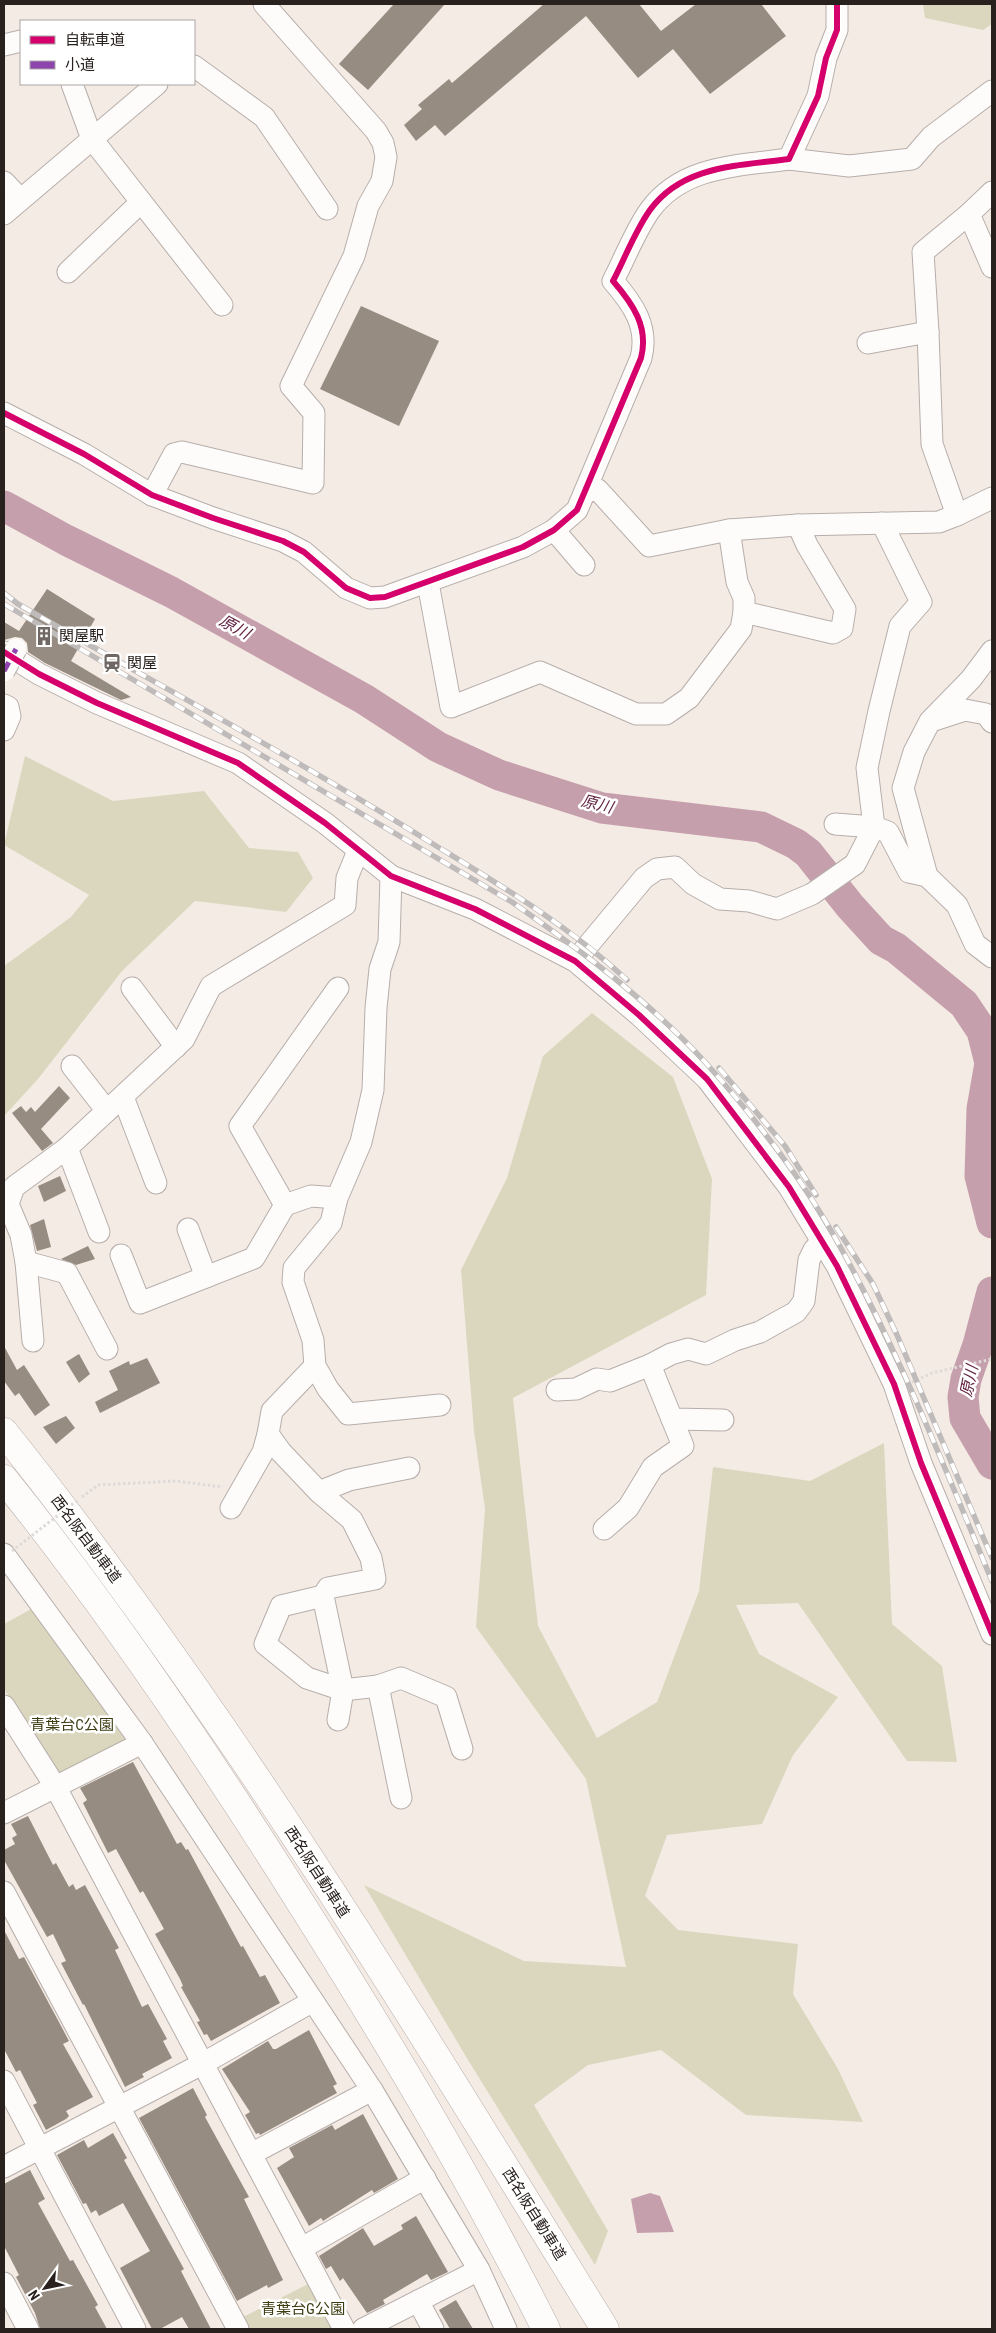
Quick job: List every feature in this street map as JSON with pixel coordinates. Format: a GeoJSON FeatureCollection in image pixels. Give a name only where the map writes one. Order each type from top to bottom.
{"type":"FeatureCollection","features":[{"type":"Feature","properties":{"kind":"highway","name":"西名阪自動車道"},"geometry":{"type":"LineString","coordinates":[[4,1432],[120,1584],[266,1792],[421,2032],[605,2329]]}},
{"type":"Feature","properties":{"kind":"highway","name":"西名阪自動車道"},"geometry":{"type":"LineString","coordinates":[[4,1479],[96,1599],[241,1809],[366,2007],[424,2105],[474,2193],[546,2329]]}},
{"type":"Feature","properties":{"kind":"street"},"geometry":{"type":"LineString","coordinates":[[152,495],[174,454],[182,452],[313,483],[314,413],[291,386],[354,256],[368,206],[385,170],[383,143],[376,131],[264,4]]}},
{"type":"Feature","properties":{"kind":"street"},"geometry":{"type":"LineString","coordinates":[[789,159],[818,96],[826,58],[837,30],[837,4]]}},
{"type":"Feature","properties":{"kind":"street"},"geometry":{"type":"LineString","coordinates":[[4,44],[20,41]]}},
{"type":"Feature","properties":{"kind":"street"},"geometry":{"type":"LineString","coordinates":[[195,67],[264,117],[327,209]]}},
{"type":"Feature","properties":{"kind":"street"},"geometry":{"type":"LineString","coordinates":[[72,85],[92,139],[140,203],[222,305]]}},
{"type":"Feature","properties":{"kind":"street"},"geometry":{"type":"LineString","coordinates":[[4,214],[156,85]]}},
{"type":"Feature","properties":{"kind":"street"},"geometry":{"type":"LineString","coordinates":[[4,413],[84,454],[152,495],[213,518],[283,540],[304,552],[346,588],[370,598],[385,598],[523,548],[554,530],[577,510],[587,491],[645,344],[642,326],[634,308],[613,281],[650,210],[675,188],[705,170],[789,159],[849,166],[912,159],[931,137],[992,91]]}},
{"type":"Feature","properties":{"kind":"street"},"geometry":{"type":"LineString","coordinates":[[4,182],[20,199]]}},
{"type":"Feature","properties":{"kind":"street"},"geometry":{"type":"LineString","coordinates":[[957,515],[932,444],[928,332],[922,252],[969,214],[992,192]]}},
{"type":"Feature","properties":{"kind":"street"},"geometry":{"type":"LineString","coordinates":[[68,272],[140,203]]}},
{"type":"Feature","properties":{"kind":"street"},"geometry":{"type":"LineString","coordinates":[[969,214],[992,267]]}},
{"type":"Feature","properties":{"kind":"street"},"geometry":{"type":"LineString","coordinates":[[868,343],[928,332]]}},
{"type":"Feature","properties":{"kind":"street"},"geometry":{"type":"LineString","coordinates":[[587,491],[598,490],[649,546],[729,530],[798,525],[939,522],[992,498]]}},
{"type":"Feature","properties":{"kind":"street"},"geometry":{"type":"LineString","coordinates":[[575,961],[644,878],[657,868],[675,867],[693,884],[720,899],[749,901],[777,909],[812,894],[855,864],[874,827],[867,768],[900,626],[921,602],[882,523]]}},
{"type":"Feature","properties":{"kind":"street"},"geometry":{"type":"LineString","coordinates":[[744,612],[833,633],[842,628],[845,609],[806,545],[798,525]]}},
{"type":"Feature","properties":{"kind":"street"},"geometry":{"type":"LineString","coordinates":[[554,530],[584,565]]}},
{"type":"Feature","properties":{"kind":"street"},"geometry":{"type":"LineString","coordinates":[[428,583],[452,707],[540,672],[636,714],[666,714],[689,698],[741,629],[744,598],[737,582],[729,530]]}},
{"type":"Feature","properties":{"kind":"street"},"geometry":{"type":"LineString","coordinates":[[4,671],[10,650],[39,674],[98,703],[238,763],[326,823],[391,876],[475,908],[575,961],[639,1015],[707,1079],[789,1187],[837,1266],[894,1384],[921,1463],[992,1634]]}},
{"type":"Feature","properties":{"kind":"street"},"geometry":{"type":"LineString","coordinates":[[992,651],[971,679],[930,721],[914,752],[903,788],[927,876],[957,905],[975,944],[992,957]]}},
{"type":"Feature","properties":{"kind":"street"},"geometry":{"type":"LineString","coordinates":[[4,705],[8,707],[10,716],[4,730]]}},
{"type":"Feature","properties":{"kind":"street"},"geometry":{"type":"LineString","coordinates":[[930,721],[965,710],[986,714],[992,722]]}},
{"type":"Feature","properties":{"kind":"street"},"geometry":{"type":"LineString","coordinates":[[836,824],[874,827],[888,832],[909,872],[927,876]]}},
{"type":"Feature","properties":{"kind":"street"},"geometry":{"type":"LineString","coordinates":[[33,1341],[26,1262],[21,1235],[8,1204],[14,1187],[67,1148],[184,1039],[211,986],[345,905],[347,878],[358,851]]}},
{"type":"Feature","properties":{"kind":"street"},"geometry":{"type":"LineString","coordinates":[[391,876],[389,942],[380,969],[376,1008],[373,1090],[361,1142],[338,1198],[331,1224],[294,1268],[293,1282],[313,1340],[315,1366],[328,1389],[348,1414],[440,1405]]}},
{"type":"Feature","properties":{"kind":"street"},"geometry":{"type":"LineString","coordinates":[[132,988],[176,1047]]}},
{"type":"Feature","properties":{"kind":"street"},"geometry":{"type":"LineString","coordinates":[[285,1205],[240,1126],[338,988]]}},
{"type":"Feature","properties":{"kind":"street"},"geometry":{"type":"LineString","coordinates":[[72,1066],[108,1111]]}},
{"type":"Feature","properties":{"kind":"street"},"geometry":{"type":"LineString","coordinates":[[123,1097],[156,1183]]}},
{"type":"Feature","properties":{"kind":"street"},"geometry":{"type":"LineString","coordinates":[[67,1148],[99,1232]]}},
{"type":"Feature","properties":{"kind":"street"},"geometry":{"type":"LineString","coordinates":[[120,1255],[140,1303],[254,1258],[285,1205],[311,1196],[338,1198]]}},
{"type":"Feature","properties":{"kind":"street"},"geometry":{"type":"LineString","coordinates":[[188,1229],[206,1277]]}},
{"type":"Feature","properties":{"kind":"street"},"geometry":{"type":"LineString","coordinates":[[556,1390],[576,1389],[597,1379],[610,1380],[650,1365],[671,1354],[688,1349],[706,1354],[734,1340],[760,1332],[796,1312],[804,1301],[809,1260],[814,1250],[822,1241]]}},
{"type":"Feature","properties":{"kind":"street"},"geometry":{"type":"LineString","coordinates":[[26,1262],[67,1273],[107,1349]]}},
{"type":"Feature","properties":{"kind":"street"},"geometry":{"type":"LineString","coordinates":[[604,1529],[628,1508],[653,1467],[683,1446],[650,1365]]}},
{"type":"Feature","properties":{"kind":"street"},"geometry":{"type":"LineString","coordinates":[[231,1508],[263,1452],[272,1411],[315,1366]]}},
{"type":"Feature","properties":{"kind":"street"},"geometry":{"type":"LineString","coordinates":[[672,1419],[723,1420]]}},
{"type":"Feature","properties":{"kind":"street"},"geometry":{"type":"LineString","coordinates":[[268,1434],[281,1452],[319,1492],[352,1520],[371,1558],[375,1579],[328,1588],[322,1596],[281,1606],[265,1644],[307,1678],[343,1690],[378,1686],[401,1678],[446,1698],[462,1750]]}},
{"type":"Feature","properties":{"kind":"street"},"geometry":{"type":"LineString","coordinates":[[319,1492],[348,1480],[409,1468]]}},
{"type":"Feature","properties":{"kind":"street"},"geometry":{"type":"LineString","coordinates":[[8,1553],[142,1743],[372,2090],[479,2270],[506,2329]]}},
{"type":"Feature","properties":{"kind":"street"},"geometry":{"type":"LineString","coordinates":[[322,1596],[343,1690],[338,1720]]}},
{"type":"Feature","properties":{"kind":"street"},"geometry":{"type":"LineString","coordinates":[[378,1686],[401,1798]]}},
{"type":"Feature","properties":{"kind":"street"},"geometry":{"type":"LineString","coordinates":[[4,1706],[55,1786],[344,2329]]}},
{"type":"Feature","properties":{"kind":"street"},"geometry":{"type":"LineString","coordinates":[[4,1813],[142,1743]]}},
{"type":"Feature","properties":{"kind":"street"},"geometry":{"type":"LineString","coordinates":[[4,1892],[238,2329]]}},
{"type":"Feature","properties":{"kind":"street"},"geometry":{"type":"LineString","coordinates":[[4,2167],[202,2064],[313,2001]]}},
{"type":"Feature","properties":{"kind":"street"},"geometry":{"type":"LineString","coordinates":[[4,2081],[135,2329]]}},
{"type":"Feature","properties":{"kind":"street"},"geometry":{"type":"LineString","coordinates":[[251,2154],[372,2090]]}},
{"type":"Feature","properties":{"kind":"street"},"geometry":{"type":"LineString","coordinates":[[302,2248],[425,2178]]}},
{"type":"Feature","properties":{"kind":"street"},"geometry":{"type":"LineString","coordinates":[[363,2329],[479,2270]]}},
{"type":"Feature","properties":{"kind":"street"},"geometry":{"type":"LineString","coordinates":[[4,2283],[28,2329]]}},
{"type":"Feature","properties":{"kind":"street"},"geometry":{"type":"LineString","coordinates":[[418,2300],[433,2329]]}},
{"type":"Feature","properties":{"kind":"path"},"geometry":{"type":"LineString","coordinates":[[894,1384],[917,1381],[932,1373],[992,1359]]}},
{"type":"Feature","properties":{"kind":"path"},"geometry":{"type":"LineString","coordinates":[[8,1553],[98,1485],[176,1481],[242,1489]]}},
{"type":"Feature","properties":{"kind":"green space"},"geometry":{"type":"Polygon","coordinates":[[[923,4],[992,4],[992,24],[983,30],[925,18],[923,4]]]}},
{"type":"Feature","properties":{"kind":"green space"},"geometry":{"type":"Polygon","coordinates":[[[25,756],[113,801],[204,791],[249,848],[298,852],[313,878],[286,912],[195,901],[122,971],[38,1079],[4,1116],[4,966],[71,917],[89,895],[4,845],[25,756]]]}},
{"type":"Feature","properties":{"kind":"green space"},"geometry":{"type":"Polygon","coordinates":[[[592,1013],[673,1077],[712,1179],[706,1295],[513,1398],[538,1626],[597,1738],[657,1702],[699,1591],[713,1467],[810,1481],[884,1443],[892,1624],[942,1666],[957,1762],[907,1761],[798,1603],[736,1605],[759,1654],[838,1697],[793,1755],[762,1824],[667,1835],[645,1896],[678,1930],[798,1944],[793,1994],[838,2069],[863,2122],[746,2115],[661,2050],[588,2065],[534,2105],[608,2231],[595,2265],[468,2060],[364,1885],[524,1961],[626,1967],[586,1779],[476,1627],[485,1509],[474,1431],[461,1270],[507,1178],[543,1056],[592,1013]]]}},
{"type":"Feature","properties":{"kind":"green space","name":"青葉台C公園"},"geometry":{"type":"Polygon","coordinates":[[[33,1608],[130,1742],[59,1776],[4,1689],[4,1624],[33,1608]]]}},
{"type":"Feature","properties":{"kind":"green space","name":"青葉台G公園"},"geometry":{"type":"Polygon","coordinates":[[[312,2282],[337,2329],[247,2329],[241,2318],[312,2282]]]}},
{"type":"Feature","properties":{"kind":"shaded area"},"geometry":{"type":"Polygon","coordinates":[[[650,2193],[660,2196],[674,2232],[637,2233],[631,2199],[650,2193]]]}},
{"type":"Feature","properties":{"kind":"building"},"geometry":{"type":"Polygon","coordinates":[[[394,4],[445,4],[368,90],[339,64],[394,4]]]}},
{"type":"Feature","properties":{"kind":"building"},"geometry":{"type":"Polygon","coordinates":[[[544,4],[639,4],[661,31],[696,4],[761,4],[786,36],[710,94],[673,49],[638,78],[586,16],[445,136],[435,125],[416,141],[404,125],[422,109],[418,105],[449,79],[452,83],[544,4]]]}},
{"type":"Feature","properties":{"kind":"building"},"geometry":{"type":"Polygon","coordinates":[[[361,306],[439,341],[399,426],[320,389],[361,306]]]}},
{"type":"Feature","properties":{"kind":"building","name":"関屋駅"},"geometry":{"type":"Polygon","coordinates":[[[47,589],[95,619],[71,661],[131,697],[121,700],[45,663],[28,652],[27,643],[22,638],[15,637],[4,640],[4,622],[19,631],[47,589]]]}},
{"type":"Feature","properties":{"kind":"building"},"geometry":{"type":"Polygon","coordinates":[[[59,1086],[70,1098],[41,1129],[53,1143],[42,1151],[12,1113],[21,1106],[26,1112],[31,1107],[35,1112],[59,1086]]]}},
{"type":"Feature","properties":{"kind":"building"},"geometry":{"type":"Polygon","coordinates":[[[60,1176],[66,1191],[44,1202],[38,1186],[60,1176]]]}},
{"type":"Feature","properties":{"kind":"building"},"geometry":{"type":"Polygon","coordinates":[[[44,1219],[51,1247],[37,1251],[30,1225],[44,1219]]]}},
{"type":"Feature","properties":{"kind":"building"},"geometry":{"type":"Polygon","coordinates":[[[88,1246],[95,1259],[76,1265],[61,1259],[88,1246]]]}},
{"type":"Feature","properties":{"kind":"building"},"geometry":{"type":"Polygon","coordinates":[[[4,1346],[17,1370],[24,1365],[50,1405],[35,1416],[19,1393],[15,1396],[4,1381],[4,1346]]]}},
{"type":"Feature","properties":{"kind":"building"},"geometry":{"type":"Polygon","coordinates":[[[79,1354],[90,1374],[79,1383],[66,1362],[79,1354]]]}},
{"type":"Feature","properties":{"kind":"building"},"geometry":{"type":"Polygon","coordinates":[[[147,1358],[160,1383],[100,1413],[95,1402],[118,1390],[109,1371],[129,1361],[130,1365],[147,1358]]]}},
{"type":"Feature","properties":{"kind":"building"},"geometry":{"type":"Polygon","coordinates":[[[66,1416],[75,1428],[56,1444],[43,1427],[66,1416]]]}},
{"type":"Feature","properties":{"kind":"building"},"geometry":{"type":"Polygon","coordinates":[[[133,1762],[177,1844],[181,1842],[186,1850],[188,1849],[241,1947],[243,1946],[260,1977],[265,1975],[280,2003],[211,2041],[207,2034],[204,2035],[197,2022],[200,2021],[181,1987],[183,1986],[180,1979],[155,1934],[164,1929],[143,1891],[140,1893],[116,1849],[108,1853],[83,1803],[87,1800],[80,1788],[133,1762]]]}},
{"type":"Feature","properties":{"kind":"building"},"geometry":{"type":"Polygon","coordinates":[[[28,1816],[53,1865],[56,1863],[69,1887],[73,1884],[76,1890],[85,1885],[119,1948],[115,1950],[142,2007],[148,2004],[167,2039],[163,2041],[172,2058],[142,2074],[144,2077],[125,2087],[84,2004],[61,1963],[66,1961],[53,1934],[47,1937],[4,1860],[4,1850],[15,1844],[12,1838],[17,1835],[11,1824],[28,1816]]]}},
{"type":"Feature","properties":{"kind":"building"},"geometry":{"type":"Polygon","coordinates":[[[4,1930],[19,1959],[24,1957],[60,2024],[69,2041],[63,2044],[93,2097],[66,2111],[69,2116],[66,2119],[46,2130],[33,2105],[37,2103],[20,2070],[16,2072],[4,2049],[4,1930]]]}},
{"type":"Feature","properties":{"kind":"building"},"geometry":{"type":"Polygon","coordinates":[[[309,2030],[337,2084],[333,2086],[337,2093],[260,2135],[259,2133],[256,2134],[245,2115],[250,2112],[222,2069],[268,2041],[273,2049],[276,2049],[309,2030]]]}},
{"type":"Feature","properties":{"kind":"building"},"geometry":{"type":"Polygon","coordinates":[[[193,2088],[207,2115],[205,2117],[249,2197],[244,2199],[283,2280],[268,2288],[267,2285],[237,2301],[139,2118],[193,2088]]]}},
{"type":"Feature","properties":{"kind":"building"},"geometry":{"type":"Polygon","coordinates":[[[363,2114],[398,2179],[374,2193],[372,2190],[323,2221],[321,2218],[309,2226],[277,2168],[294,2157],[289,2148],[332,2125],[335,2130],[363,2114]]]}},
{"type":"Feature","properties":{"kind":"building"},"geometry":{"type":"Polygon","coordinates":[[[113,2133],[127,2158],[124,2160],[184,2269],[181,2271],[211,2329],[189,2329],[182,2317],[160,2329],[152,2329],[120,2268],[150,2251],[123,2203],[99,2216],[96,2210],[91,2213],[86,2203],[83,2204],[57,2155],[84,2140],[88,2148],[113,2133]]]}},
{"type":"Feature","properties":{"kind":"building"},"geometry":{"type":"Polygon","coordinates":[[[30,2170],[45,2199],[38,2203],[70,2261],[73,2260],[98,2305],[95,2307],[107,2329],[40,2329],[35,2313],[16,2277],[19,2275],[4,2246],[4,2184],[30,2170]]]}},
{"type":"Feature","properties":{"kind":"building"},"geometry":{"type":"Polygon","coordinates":[[[416,2216],[448,2272],[431,2280],[427,2274],[383,2300],[385,2304],[367,2313],[343,2278],[340,2281],[331,2266],[326,2269],[319,2256],[363,2228],[374,2246],[403,2229],[401,2225],[416,2216]]]}},
{"type":"Feature","properties":{"kind":"building"},"geometry":{"type":"Polygon","coordinates":[[[456,2300],[473,2329],[450,2329],[439,2310],[456,2300]]]}},
{"type":"Feature","properties":{"kind":"waterway","name":"原川"},"geometry":{"type":"LineString","coordinates":[[4,506],[66,540],[171,592],[364,699],[438,747],[499,775],[602,808],[761,827],[796,844],[808,853],[850,906],[881,940],[896,948],[964,1004],[982,1031],[990,1063],[982,1109],[980,1176],[992,1223]]}},
{"type":"Feature","properties":{"kind":"waterway","name":"原川"},"geometry":{"type":"LineString","coordinates":[[992,1292],[978,1345],[966,1379],[963,1397],[965,1418],[992,1464]]}},
{"type":"Feature","properties":{"kind":"railway"},"geometry":{"type":"LineString","coordinates":[[4,593],[18,604],[330,782],[483,875],[558,924],[605,960],[627,980]]}},
{"type":"Feature","properties":{"kind":"railway"},"geometry":{"type":"LineString","coordinates":[[4,604],[512,902],[613,977],[683,1039],[754,1119],[799,1180],[826,1222],[895,1354],[992,1581]]}},
{"type":"Feature","properties":{"kind":"railway"},"geometry":{"type":"LineString","coordinates":[[719,1068],[785,1146],[816,1195]]}},
{"type":"Feature","properties":{"kind":"railway"},"geometry":{"type":"LineString","coordinates":[[836,1227],[873,1284],[897,1335],[992,1558]]}},
{"type":"Feature","properties":{"kind":"marked path"},"geometry":{"type":"LineString","coordinates":[[4,671],[16,649]]}},
{"type":"Feature","properties":{"kind":"cycle path"},"geometry":{"type":"LineString","coordinates":[[4,413],[84,454],[152,495],[283,541],[304,552],[346,588],[370,598],[385,597],[523,547],[554,530],[577,510],[641,358],[643,336],[638,316],[627,298],[613,281],[640,227],[650,210],[663,195],[695,176],[732,166],[789,159],[818,96],[826,58],[837,30],[837,4]]}},
{"type":"Feature","properties":{"kind":"cycle path"},"geometry":{"type":"LineString","coordinates":[[4,652],[39,674],[97,703],[238,763],[325,823],[391,876],[475,909],[575,961],[639,1015],[707,1079],[789,1187],[837,1266],[894,1384],[921,1463],[992,1634]]}},
{"type":"Feature","properties":{"kind":"place","name":"関屋駅"},"geometry":{"type":"Point","coordinates":[44,636]}},
{"type":"Feature","properties":{"kind":"place","name":"関屋"},"geometry":{"type":"Point","coordinates":[112,663]}}]}
